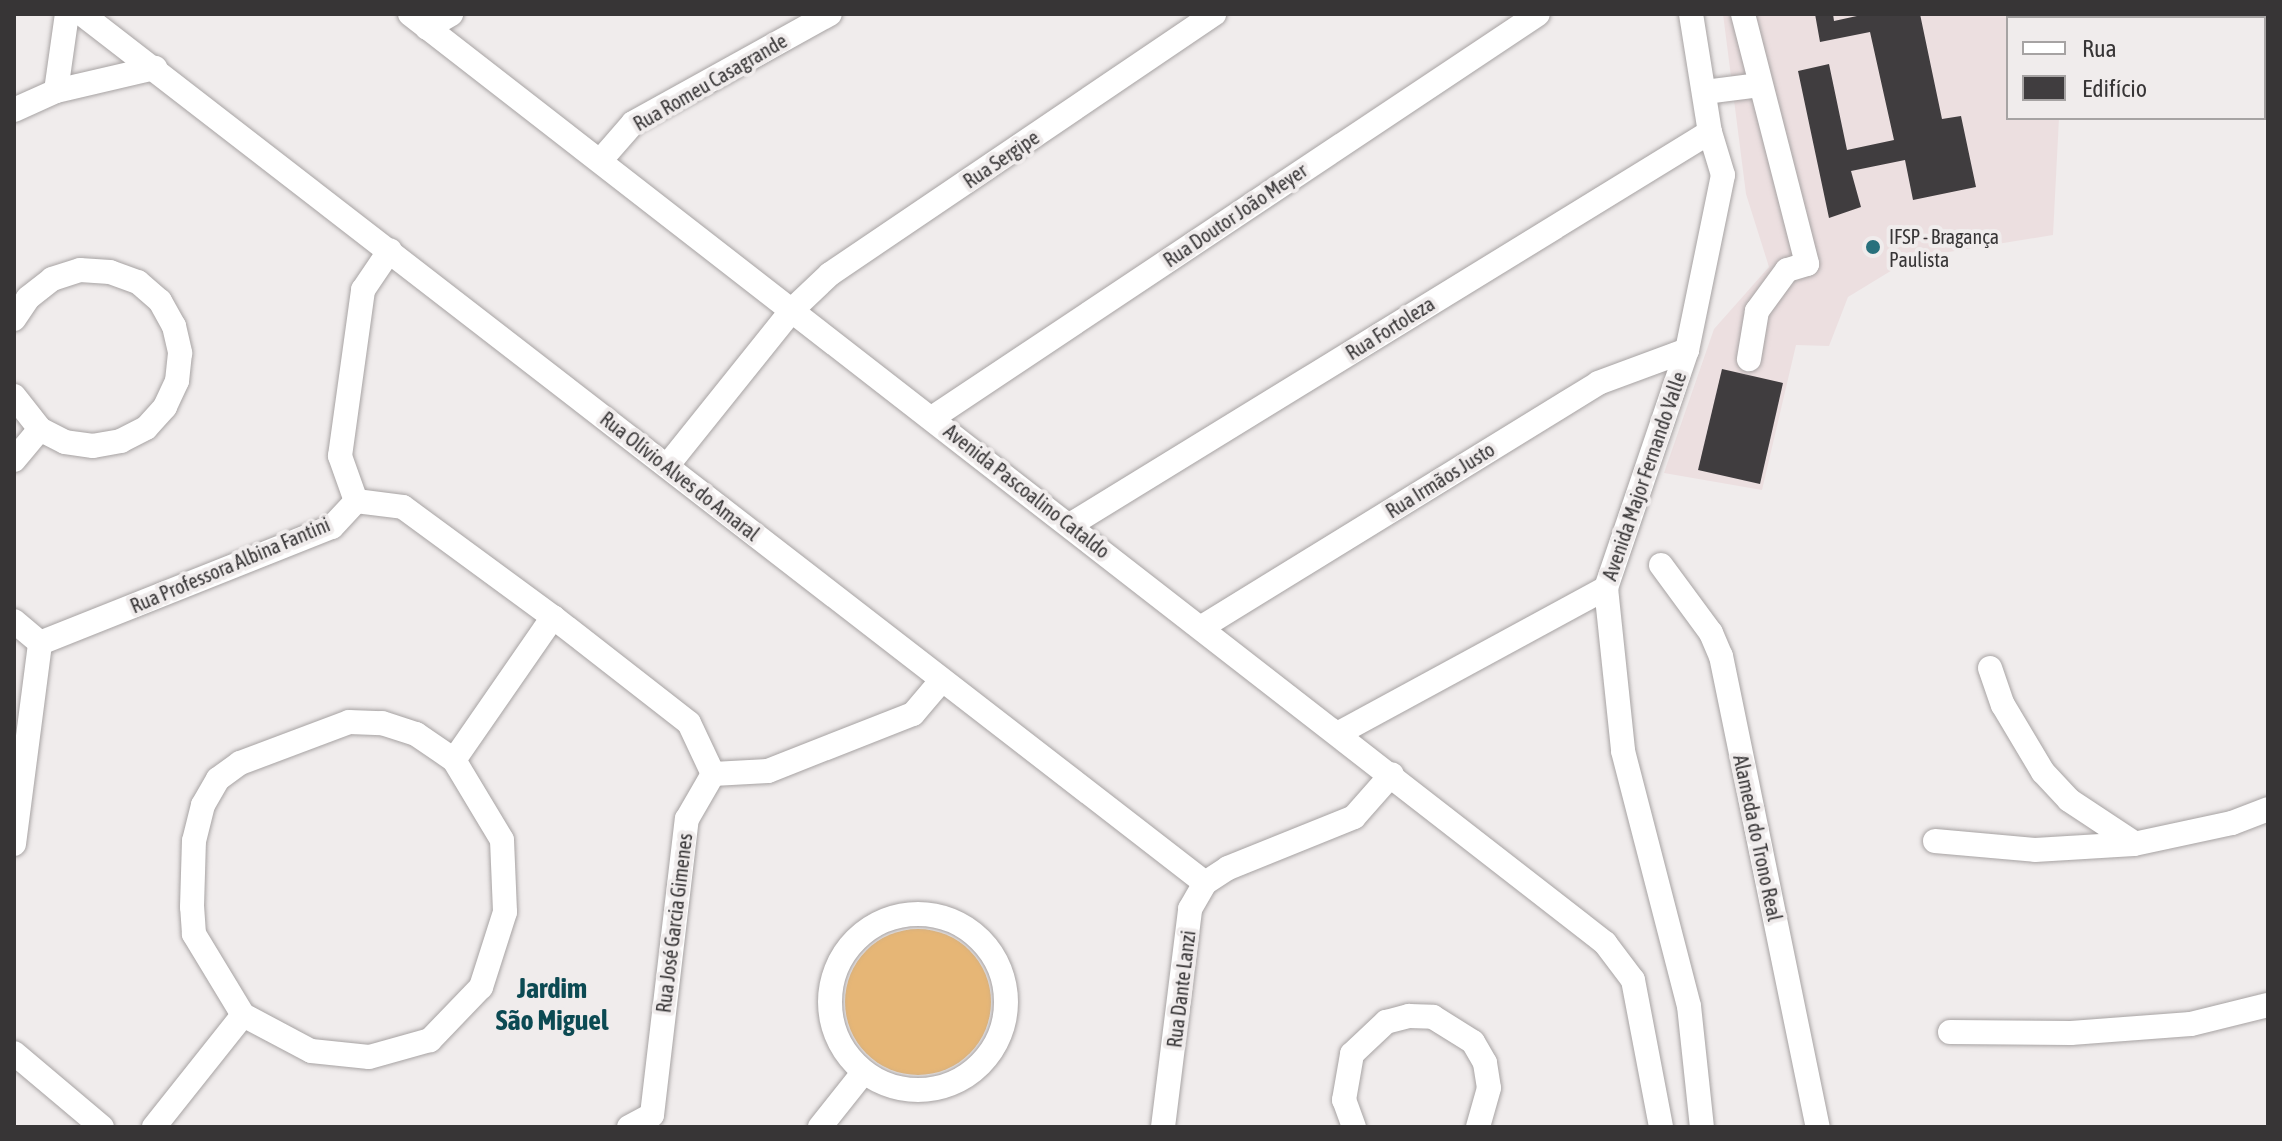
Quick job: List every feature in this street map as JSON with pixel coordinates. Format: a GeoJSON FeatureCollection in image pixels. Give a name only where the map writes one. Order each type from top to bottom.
{"type":"FeatureCollection","features":[{"type":"Feature","properties":{"kind":"street"},"geometry":{"type":"LineString","coordinates":[[56,91],[67,14]]}},
{"type":"Feature","properties":{"kind":"street","name":"Rua Olívio Alves do Amaral"},"geometry":{"type":"LineString","coordinates":[[82,14],[1205,883]]}},
{"type":"Feature","properties":{"kind":"street"},"geometry":{"type":"LineString","coordinates":[[418,21],[451,14]]}},
{"type":"Feature","properties":{"kind":"street","name":"Rua Romeu Casagrande"},"geometry":{"type":"LineString","coordinates":[[600,161],[633,123],[830,14]]}},
{"type":"Feature","properties":{"kind":"street","name":"Rua Sergipe"},"geometry":{"type":"LineString","coordinates":[[667,466],[792,310],[830,274],[1214,14]]}},
{"type":"Feature","properties":{"kind":"street","name":"Rua Doutor João Meyer"},"geometry":{"type":"LineString","coordinates":[[932,418],[1538,14]]}},
{"type":"Feature","properties":{"kind":"street","name":"Avenida Major Fernando Valle"},"geometry":{"type":"LineString","coordinates":[[1691,14],[1710,132],[1723,175],[1687,350],[1606,588],[1623,751],[1689,1006],[1702,1127]]}},
{"type":"Feature","properties":{"kind":"street"},"geometry":{"type":"LineString","coordinates":[[1743,14],[1807,264],[1787,270],[1757,311],[1749,359]]}},
{"type":"Feature","properties":{"kind":"street","name":"Avenida Pascoalino Cataldo"},"geometry":{"type":"LineString","coordinates":[[418,21],[1392,774],[1605,943],[1633,980],[1661,1127]]}},
{"type":"Feature","properties":{"kind":"street"},"geometry":{"type":"LineString","coordinates":[[14,110],[56,91],[155,68]]}},
{"type":"Feature","properties":{"kind":"street"},"geometry":{"type":"LineString","coordinates":[[1705,92],[1760,85]]}},
{"type":"Feature","properties":{"kind":"street","name":"Rua Fortoleza"},"geometry":{"type":"LineString","coordinates":[[1070,525],[1710,132]]}},
{"type":"Feature","properties":{"kind":"street"},"geometry":{"type":"LineString","coordinates":[[390,250],[363,290],[340,456],[356,501],[403,507],[553,617],[689,723],[713,774],[768,771],[913,714],[941,681]]}},
{"type":"Feature","properties":{"kind":"street"},"geometry":{"type":"LineString","coordinates":[[14,319],[28,298],[52,279],[80,270],[110,272],[138,282],[160,301],[174,326],[180,353],[177,381],[165,407],[146,428],[121,441],[93,446],[65,442],[40,429],[14,396]]}},
{"type":"Feature","properties":{"kind":"street","name":"Rua Irmãos Justo"},"geometry":{"type":"LineString","coordinates":[[1202,627],[1598,383],[1687,350]]}},
{"type":"Feature","properties":{"kind":"street"},"geometry":{"type":"LineString","coordinates":[[14,460],[40,429]]}},
{"type":"Feature","properties":{"kind":"street","name":"Rua Professora Albina Fantini"},"geometry":{"type":"LineString","coordinates":[[40,643],[332,527],[356,501]]}},
{"type":"Feature","properties":{"kind":"street","name":"Alameda do Trono Real"},"geometry":{"type":"LineString","coordinates":[[1661,565],[1711,633],[1721,656],[1818,1127]]}},
{"type":"Feature","properties":{"kind":"street"},"geometry":{"type":"LineString","coordinates":[[1339,733],[1606,588]]}},
{"type":"Feature","properties":{"kind":"street"},"geometry":{"type":"LineString","coordinates":[[454,760],[553,617]]}},
{"type":"Feature","properties":{"kind":"street"},"geometry":{"type":"LineString","coordinates":[[14,621],[40,643],[14,844]]}},
{"type":"Feature","properties":{"kind":"street"},"geometry":{"type":"LineString","coordinates":[[1990,668],[2008,717],[2043,772],[2080,808],[2134,844]]}},
{"type":"Feature","properties":{"kind":"street"},"geometry":{"type":"LineString","coordinates":[[349,722],[382,723],[416,734],[454,760],[502,840],[505,912],[481,987],[430,1040],[369,1057],[311,1051],[243,1015],[194,934],[194,841],[203,805],[218,779],[240,763],[349,722]]}},
{"type":"Feature","properties":{"kind":"street","name":"Rua José Garcia Gimenes"},"geometry":{"type":"LineString","coordinates":[[629,1127],[660,1121],[687,819],[713,774]]}},
{"type":"Feature","properties":{"kind":"street"},"geometry":{"type":"LineString","coordinates":[[1205,883],[1228,868],[1354,817],[1392,774]]}},
{"type":"Feature","properties":{"kind":"street"},"geometry":{"type":"LineString","coordinates":[[1935,841],[2035,850],[2134,844],[2232,823],[2268,809]]}},
{"type":"Feature","properties":{"kind":"street","name":"Rua Dante Lanzi"},"geometry":{"type":"LineString","coordinates":[[1163,1127],[1190,909],[1205,883]]}},
{"type":"Feature","properties":{"kind":"street"},"geometry":{"type":"LineString","coordinates":[[903,914],[932,914],[960,923],[983,941],[999,966],[1006,995],[998,1037],[972,1072],[946,1086],[917,1091],[889,1087],[863,1073],[843,1051],[830,1010],[836,966],[852,942],[875,924],[903,914]]}},
{"type":"Feature","properties":{"kind":"street"},"geometry":{"type":"LineString","coordinates":[[1950,1032],[2071,1033],[2191,1024],[2268,1005]]}},
{"type":"Feature","properties":{"kind":"street"},"geometry":{"type":"LineString","coordinates":[[154,1127],[243,1015]]}},
{"type":"Feature","properties":{"kind":"street"},"geometry":{"type":"LineString","coordinates":[[1354,1127],[1344,1100],[1352,1054],[1376,1028],[1409,1016],[1433,1017],[1473,1042],[1485,1063],[1489,1088],[1478,1127]]}},
{"type":"Feature","properties":{"kind":"street"},"geometry":{"type":"LineString","coordinates":[[14,1053],[102,1127]]}},
{"type":"Feature","properties":{"kind":"street"},"geometry":{"type":"LineString","coordinates":[[820,1127],[863,1073]]}},
{"type":"Feature","properties":{"kind":"shaded area","name":"IFSP - Bragança Paulista"},"geometry":{"type":"Polygon","coordinates":[[[1723,14],[2065,14],[2006,16],[2006,120],[2059,120],[2053,235],[1912,258],[1848,297],[1829,346],[1796,345],[1762,490],[1664,473],[1714,329],[1769,267],[1746,194],[1723,14]]]}},
{"type":"Feature","properties":{"kind":"shaded area"},"geometry":{"type":"Polygon","coordinates":[[[918,929],[946,935],[970,950],[985,974],[991,1002],[985,1030],[970,1054],[946,1069],[918,1075],[890,1069],[866,1054],[851,1030],[845,1002],[851,974],[866,950],[890,935],[918,929]]]}},
{"type":"Feature","properties":{"kind":"building"},"geometry":{"type":"Polygon","coordinates":[[[1815,14],[1833,14],[1834,21],[1866,14],[1920,14],[1942,119],[1961,116],[1976,187],[1913,200],[1905,160],[1851,171],[1861,207],[1829,218],[1798,71],[1829,64],[1847,150],[1894,140],[1870,32],[1820,42],[1815,14]]]}},
{"type":"Feature","properties":{"kind":"building"},"geometry":{"type":"Polygon","coordinates":[[[1722,369],[1783,383],[1760,484],[1698,470],[1722,369]]]}},
{"type":"Feature","properties":{"kind":"place","name":"IFSP - Bragança Paulista"},"geometry":{"type":"Point","coordinates":[1873,247]}},
{"type":"Feature","properties":{"kind":"district","name":"Jardim São Miguel"},"geometry":{"type":"Point","coordinates":[552,1004]}}]}
